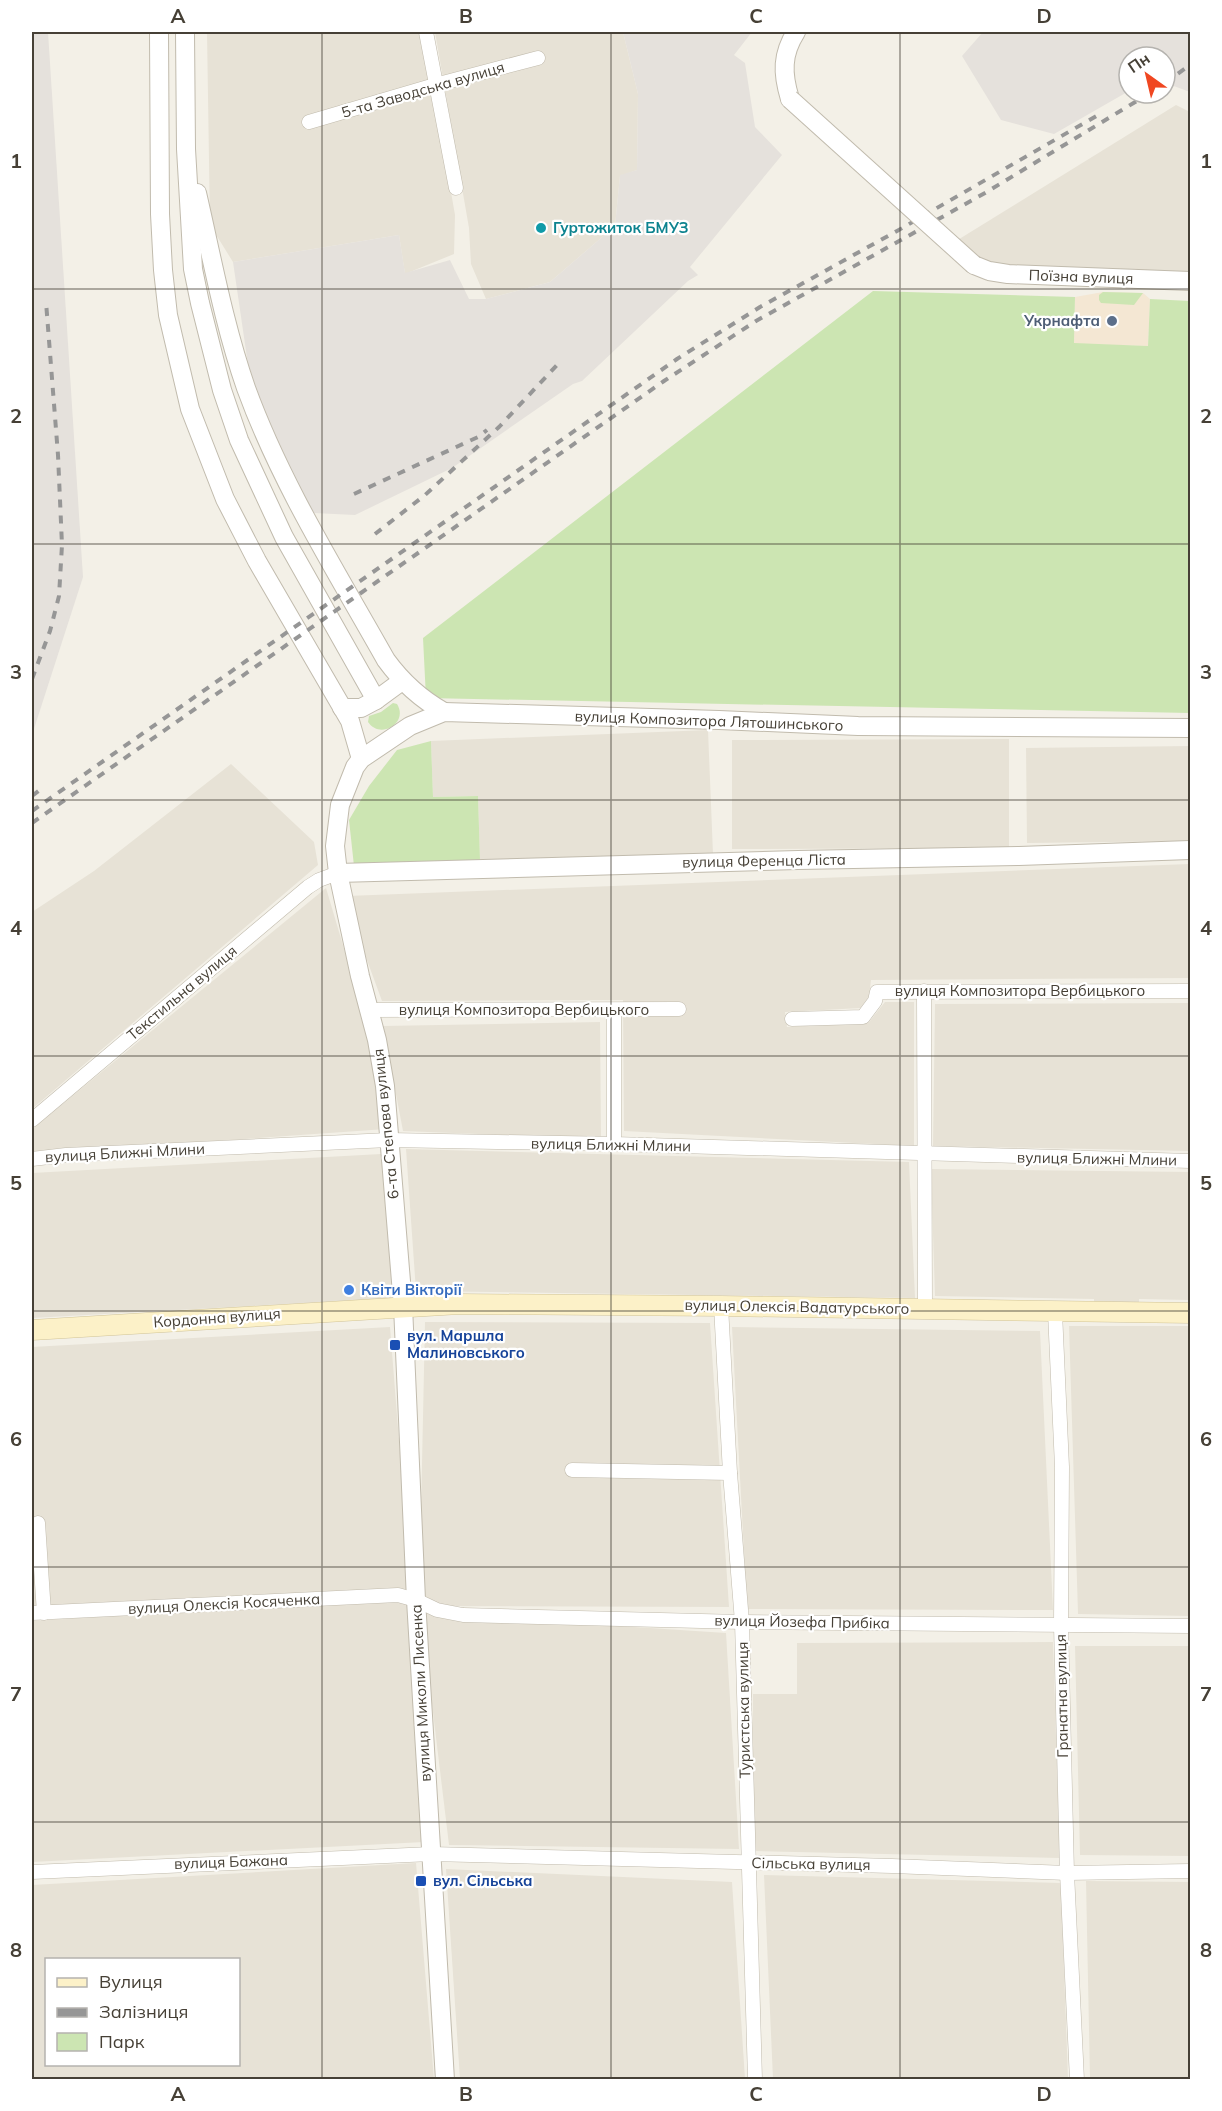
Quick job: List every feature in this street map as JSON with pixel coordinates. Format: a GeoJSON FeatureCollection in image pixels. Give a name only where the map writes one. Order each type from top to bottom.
{"type":"FeatureCollection","features":[{"type":"Feature","properties":{"kind":"main road","name":"вулиця Олексія Вадатурського"},"geometry":{"type":"LineString","coordinates":[[403,1306],[459,1304],[721,1306],[1191,1313]]}},
{"type":"Feature","properties":{"kind":"main road","name":"Кордонна вулиця"},"geometry":{"type":"LineString","coordinates":[[32,1330],[403,1306]]}},
{"type":"Feature","properties":{"kind":"street"},"geometry":{"type":"LineString","coordinates":[[159,32],[160,214],[163,270],[170,326],[190,409],[225,500],[257,561],[350,721],[361,759]]}},
{"type":"Feature","properties":{"kind":"street"},"geometry":{"type":"LineString","coordinates":[[185,32],[186,148],[193,269],[222,390],[239,440],[284,537],[376,700]]}},
{"type":"Feature","properties":{"kind":"street"},"geometry":{"type":"LineString","coordinates":[[426,32],[456,188]]}},
{"type":"Feature","properties":{"kind":"street","name":"Поїзна вулиця"},"geometry":{"type":"LineString","coordinates":[[796,32],[788,45],[784,63],[790,99],[974,265],[989,271],[1008,274],[1191,281]]}},
{"type":"Feature","properties":{"kind":"street","name":"5-та Заводська вулиця"},"geometry":{"type":"LineString","coordinates":[[309,122],[538,58]]}},
{"type":"Feature","properties":{"kind":"street"},"geometry":{"type":"LineString","coordinates":[[186,148],[226,320],[247,388],[278,465],[386,660],[402,681],[423,701],[444,712]]}},
{"type":"Feature","properties":{"kind":"street"},"geometry":{"type":"LineString","coordinates":[[342,708],[361,708],[402,681]]}},
{"type":"Feature","properties":{"kind":"street","name":"вулиця Композитора Лятошинського"},"geometry":{"type":"LineString","coordinates":[[338,873],[334,846],[340,805],[355,767],[361,759],[410,726],[444,712],[858,726],[1191,728]]}},
{"type":"Feature","properties":{"kind":"street","name":"вулиця Ференца Ліста"},"geometry":{"type":"LineString","coordinates":[[338,873],[1191,850]]}},
{"type":"Feature","properties":{"kind":"street","name":"6-та Степова вулиця"},"geometry":{"type":"LineString","coordinates":[[338,873],[385,1086],[403,1306]]}},
{"type":"Feature","properties":{"kind":"street","name":"Текстильна вулиця"},"geometry":{"type":"LineString","coordinates":[[32,1120],[308,886],[318,879],[338,873]]}},
{"type":"Feature","properties":{"kind":"street","name":"вулиця Композитора Вербицького"},"geometry":{"type":"LineString","coordinates":[[792,1019],[862,1017],[875,1001],[877,992],[1191,991]]}},
{"type":"Feature","properties":{"kind":"street"},"geometry":{"type":"LineString","coordinates":[[924,992],[925,1309]]}},
{"type":"Feature","properties":{"kind":"street","name":"вулиця Композитора Вербицького"},"geometry":{"type":"LineString","coordinates":[[370,1010],[679,1009]]}},
{"type":"Feature","properties":{"kind":"street"},"geometry":{"type":"LineString","coordinates":[[614,1010],[614,1144]]}},
{"type":"Feature","properties":{"kind":"street","name":"вулиця Ближні Млини"},"geometry":{"type":"LineString","coordinates":[[32,1159],[66,1155],[389,1140],[614,1144],[923,1155],[1191,1161]]}},
{"type":"Feature","properties":{"kind":"street","name":"вулиця Миколи Лисенка"},"geometry":{"type":"LineString","coordinates":[[403,1306],[416,1600],[445,2079]]}},
{"type":"Feature","properties":{"kind":"street","name":"Туристська вулиця"},"geometry":{"type":"LineString","coordinates":[[721,1306],[730,1473],[742,1622],[755,2079]]}},
{"type":"Feature","properties":{"kind":"street","name":"Гранатна вулиця"},"geometry":{"type":"LineString","coordinates":[[1055,1312],[1062,1467],[1061,1625],[1066,1873],[1077,2079]]}},
{"type":"Feature","properties":{"kind":"street"},"geometry":{"type":"LineString","coordinates":[[572,1470],[730,1473]]}},
{"type":"Feature","properties":{"kind":"street"},"geometry":{"type":"LineString","coordinates":[[38,1523],[38,1613]]}},
{"type":"Feature","properties":{"kind":"street","name":"вулиця Олексія Косяченка"},"geometry":{"type":"LineString","coordinates":[[38,1613],[398,1595],[416,1600]]}},
{"type":"Feature","properties":{"kind":"street","name":"вулиця Йозефа Прибіка"},"geometry":{"type":"LineString","coordinates":[[416,1600],[437,1610],[463,1615],[742,1622],[1191,1626]]}},
{"type":"Feature","properties":{"kind":"street","name":"Сільська вулиця"},"geometry":{"type":"LineString","coordinates":[[431,1854],[1066,1873],[1191,1871]]}},
{"type":"Feature","properties":{"kind":"street","name":"вулиця Бажана"},"geometry":{"type":"LineString","coordinates":[[32,1872],[431,1854]]}},
{"type":"Feature","properties":{"kind":"shaded area"},"geometry":{"type":"Polygon","coordinates":[[[32,32],[48,32],[83,577],[32,735],[32,32]]]}},
{"type":"Feature","properties":{"kind":"shaded area"},"geometry":{"type":"Polygon","coordinates":[[[207,32],[423,32],[455,215],[454,254],[405,274],[399,235],[233,262],[210,225],[207,32]]]}},
{"type":"Feature","properties":{"kind":"shaded area"},"geometry":{"type":"Polygon","coordinates":[[[435,32],[623,32],[638,94],[637,170],[620,176],[615,226],[550,282],[486,299],[471,264],[469,228],[435,32]]]}},
{"type":"Feature","properties":{"kind":"shaded area"},"geometry":{"type":"Polygon","coordinates":[[[623,32],[752,32],[734,55],[745,63],[755,127],[782,155],[690,267],[698,275],[688,281],[582,381],[573,384],[452,468],[355,515],[314,513],[281,458],[251,385],[233,262],[399,235],[405,273],[450,260],[469,299],[486,299],[550,282],[615,226],[620,175],[637,170],[638,94],[623,32]]]}},
{"type":"Feature","properties":{"kind":"shaded area"},"geometry":{"type":"Polygon","coordinates":[[[983,32],[1190,32],[1190,92],[1177,87],[1177,45],[1117,45],[1117,98],[1054,134],[1001,120],[962,56],[983,32]]]}},
{"type":"Feature","properties":{"kind":"shaded area"},"geometry":{"type":"Polygon","coordinates":[[[1176,105],[1190,112],[1190,273],[984,266],[956,241],[1176,105]]]}},
{"type":"Feature","properties":{"kind":"shaded area","name":"Укрнафта"},"geometry":{"type":"Polygon","coordinates":[[[1103,292],[1143,293],[1150,299],[1148,346],[1074,344],[1075,297],[1103,292]]]}},
{"type":"Feature","properties":{"kind":"shaded area"},"geometry":{"type":"Polygon","coordinates":[[[708,730],[713,854],[480,860],[478,796],[433,797],[431,741],[708,730]]]}},
{"type":"Feature","properties":{"kind":"shaded area"},"geometry":{"type":"Polygon","coordinates":[[[1009,739],[1009,848],[732,849],[732,740],[1009,739]]]}},
{"type":"Feature","properties":{"kind":"shaded area"},"geometry":{"type":"Polygon","coordinates":[[[1190,746],[1190,841],[1027,843],[1026,748],[1190,746]]]}},
{"type":"Feature","properties":{"kind":"shaded area"},"geometry":{"type":"Polygon","coordinates":[[[231,764],[314,842],[318,865],[32,1109],[32,912],[94,871],[231,764]]]}},
{"type":"Feature","properties":{"kind":"shaded area"},"geometry":{"type":"Polygon","coordinates":[[[1190,864],[1190,978],[871,980],[869,997],[861,1008],[785,1012],[787,1027],[869,1022],[885,1002],[914,1002],[914,1146],[624,1131],[623,1000],[382,1001],[360,941],[347,896],[1190,864]]]}},
{"type":"Feature","properties":{"kind":"shaded area"},"geometry":{"type":"Polygon","coordinates":[[[326,888],[367,1026],[386,1129],[32,1154],[32,1129],[326,888]]]}},
{"type":"Feature","properties":{"kind":"shaded area"},"geometry":{"type":"Polygon","coordinates":[[[1190,1003],[1190,1151],[933,1146],[935,1004],[1190,1003]]]}},
{"type":"Feature","properties":{"kind":"shaded area"},"geometry":{"type":"Polygon","coordinates":[[[600,1022],[601,1139],[403,1131],[383,1026],[600,1022]]]}},
{"type":"Feature","properties":{"kind":"shaded area"},"geometry":{"type":"Polygon","coordinates":[[[406,1149],[909,1162],[915,1298],[416,1291],[406,1149]]]}},
{"type":"Feature","properties":{"kind":"shaded area"},"geometry":{"type":"Polygon","coordinates":[[[381,1154],[395,1298],[32,1318],[32,1173],[381,1154]]]}},
{"type":"Feature","properties":{"kind":"shaded area"},"geometry":{"type":"Polygon","coordinates":[[[931,1169],[1190,1172],[1190,1300],[1139,1299],[1139,1309],[1094,1309],[1094,1299],[935,1296],[931,1169]]]}},
{"type":"Feature","properties":{"kind":"shaded area"},"geometry":{"type":"Polygon","coordinates":[[[425,1322],[710,1323],[729,1607],[419,1606],[425,1322]]]}},
{"type":"Feature","properties":{"kind":"shaded area"},"geometry":{"type":"Polygon","coordinates":[[[1069,1326],[1190,1326],[1190,1616],[1078,1614],[1069,1326]]]}},
{"type":"Feature","properties":{"kind":"shaded area"},"geometry":{"type":"Polygon","coordinates":[[[390,1327],[411,1592],[32,1606],[32,1347],[390,1327]]]}},
{"type":"Feature","properties":{"kind":"shaded area"},"geometry":{"type":"Polygon","coordinates":[[[732,1327],[1040,1331],[1053,1610],[747,1609],[732,1327]]]}},
{"type":"Feature","properties":{"kind":"shaded area"},"geometry":{"type":"Polygon","coordinates":[[[412,1597],[424,1842],[32,1862],[32,1621],[412,1597]]]}},
{"type":"Feature","properties":{"kind":"shaded area"},"geometry":{"type":"Polygon","coordinates":[[[421,1613],[726,1633],[739,1849],[449,1845],[421,1613]]]}},
{"type":"Feature","properties":{"kind":"shaded area"},"geometry":{"type":"Polygon","coordinates":[[[1053,1642],[1060,1858],[753,1851],[753,1694],[797,1694],[797,1643],[1053,1642]]]}},
{"type":"Feature","properties":{"kind":"shaded area"},"geometry":{"type":"Polygon","coordinates":[[[1075,1646],[1190,1646],[1190,1856],[1080,1855],[1075,1646]]]}},
{"type":"Feature","properties":{"kind":"shaded area"},"geometry":{"type":"Polygon","coordinates":[[[416,1863],[434,2079],[32,2079],[32,1885],[416,1863]]]}},
{"type":"Feature","properties":{"kind":"shaded area"},"geometry":{"type":"Polygon","coordinates":[[[446,1869],[732,1882],[745,2079],[460,2079],[446,1869]]]}},
{"type":"Feature","properties":{"kind":"shaded area"},"geometry":{"type":"Polygon","coordinates":[[[764,1875],[1061,1883],[1068,2079],[773,2079],[764,1875]]]}},
{"type":"Feature","properties":{"kind":"shaded area"},"geometry":{"type":"Polygon","coordinates":[[[1086,1881],[1190,1882],[1190,2079],[1090,2079],[1086,1881]]]}},
{"type":"Feature","properties":{"kind":"green space"},"geometry":{"type":"Polygon","coordinates":[[[873,291],[1075,297],[1074,343],[1148,346],[1150,299],[1190,301],[1190,713],[426,698],[423,638],[873,291]]]}},
{"type":"Feature","properties":{"kind":"green space"},"geometry":{"type":"Polygon","coordinates":[[[1103,292],[1143,293],[1134,305],[1101,303],[1099,295],[1103,292]]]}},
{"type":"Feature","properties":{"kind":"green space"},"geometry":{"type":"Polygon","coordinates":[[[393,703],[397,704],[400,711],[392,727],[379,729],[368,722],[369,716],[381,712],[393,703]]]}},
{"type":"Feature","properties":{"kind":"green space"},"geometry":{"type":"Polygon","coordinates":[[[431,741],[433,797],[478,796],[480,860],[354,866],[349,820],[369,786],[397,750],[431,741]]]}},
{"type":"Feature","properties":{"kind":"railway"},"geometry":{"type":"LineString","coordinates":[[1177,74],[1190,65]]}},
{"type":"Feature","properties":{"kind":"railway"},"geometry":{"type":"LineString","coordinates":[[32,823],[664,381],[756,321],[985,193],[1130,105]]}},
{"type":"Feature","properties":{"kind":"railway"},"geometry":{"type":"LineString","coordinates":[[32,811],[677,359],[760,307],[1098,115]]}},
{"type":"Feature","properties":{"kind":"railway"},"geometry":{"type":"LineString","coordinates":[[32,679],[50,631],[59,596],[62,545],[58,455],[46,302]]}},
{"type":"Feature","properties":{"kind":"railway"},"geometry":{"type":"LineString","coordinates":[[375,534],[425,495],[499,427],[557,365]]}},
{"type":"Feature","properties":{"kind":"railway"},"geometry":{"type":"LineString","coordinates":[[354,494],[478,437],[487,430]]}},
{"type":"Feature","properties":{"kind":"railway"},"geometry":{"type":"LineString","coordinates":[[32,796],[41,789]]}},
{"type":"Feature","properties":{"kind":"place","name":"Гуртожиток БМУЗ"},"geometry":{"type":"Point","coordinates":[541,228]}},
{"type":"Feature","properties":{"kind":"place","name":"Укрнафта"},"geometry":{"type":"Point","coordinates":[1112,321]}},
{"type":"Feature","properties":{"kind":"place","name":"Квіти Вікторії"},"geometry":{"type":"Point","coordinates":[349,1290]}},
{"type":"Feature","properties":{"kind":"place","name":"вул. Маршла Малиновського"},"geometry":{"type":"Point","coordinates":[395,1345]}},
{"type":"Feature","properties":{"kind":"place","name":"вул. Сiльська"},"geometry":{"type":"Point","coordinates":[421,1881]}}]}
